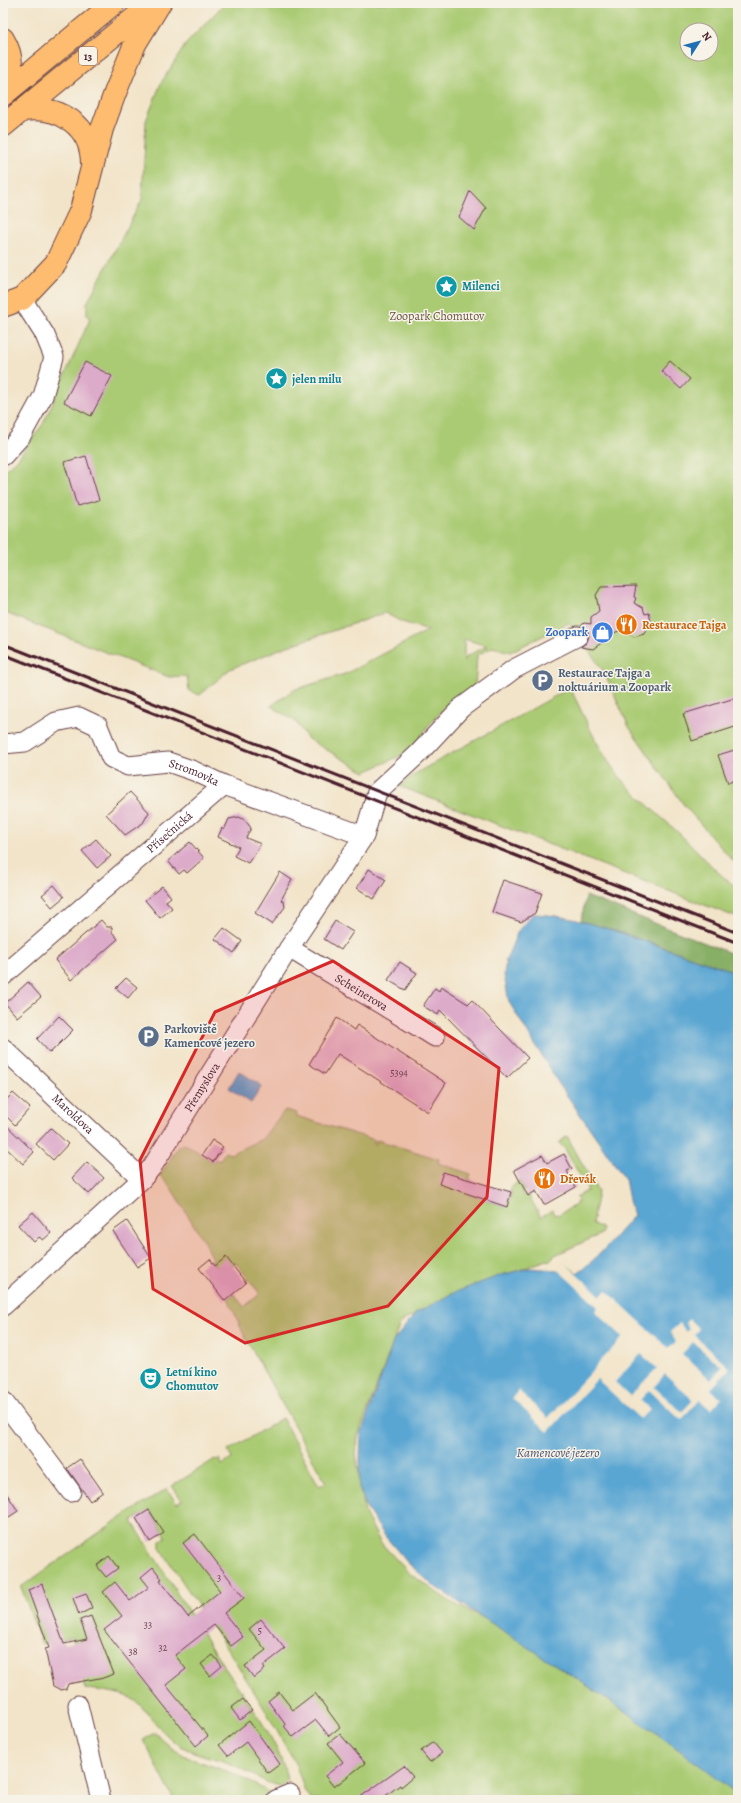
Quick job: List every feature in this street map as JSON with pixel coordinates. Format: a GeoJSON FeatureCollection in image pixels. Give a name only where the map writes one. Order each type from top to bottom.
{"type":"FeatureCollection","features":[{"type":"Feature","properties":{"kind":"highway","name":"13"},"geometry":{"type":"LineString","coordinates":[[4,94],[114,3]]}},
{"type":"Feature","properties":{"kind":"highway","name":"13"},"geometry":{"type":"LineString","coordinates":[[3,126],[153,3]]}},
{"type":"Feature","properties":{"kind":"highway"},"geometry":{"type":"LineString","coordinates":[[13,303],[56,263],[81,210],[102,129],[132,51],[160,3]]}},
{"type":"Feature","properties":{"kind":"highway"},"geometry":{"type":"LineString","coordinates":[[3,39],[10,53],[11,63],[11,74],[4,94]]}},
{"type":"Feature","properties":{"kind":"highway"},"geometry":{"type":"LineString","coordinates":[[23,110],[38,108],[52,111],[71,120],[79,128],[87,142],[92,158],[92,169]]}},
{"type":"Feature","properties":{"kind":"street"},"geometry":{"type":"LineString","coordinates":[[3,456],[21,436],[43,396],[54,357],[44,335],[13,303]]}},
{"type":"Feature","properties":{"kind":"street","name":"Přemyslova"},"geometry":{"type":"LineString","coordinates":[[3,1306],[142,1179],[152,1167],[289,948],[364,836],[378,792],[418,754],[461,708],[514,669],[578,636]]}},
{"type":"Feature","properties":{"kind":"street","name":"Stromovka"},"geometry":{"type":"LineString","coordinates":[[3,744],[25,742],[56,722],[79,717],[98,726],[111,758],[128,766],[168,762],[194,771],[224,785]]}},
{"type":"Feature","properties":{"kind":"street"},"geometry":{"type":"LineString","coordinates":[[224,785],[364,836]]}},
{"type":"Feature","properties":{"kind":"street","name":"Přísečnická"},"geometry":{"type":"LineString","coordinates":[[3,976],[224,785]]}},
{"type":"Feature","properties":{"kind":"street","name":"Scheinerova"},"geometry":{"type":"LineString","coordinates":[[289,948],[435,1037]]}},
{"type":"Feature","properties":{"kind":"street","name":"Maroldova"},"geometry":{"type":"LineString","coordinates":[[3,1048],[142,1179]]}},
{"type":"Feature","properties":{"kind":"street"},"geometry":{"type":"LineString","coordinates":[[3,1401],[71,1492]]}},
{"type":"Feature","properties":{"kind":"street"},"geometry":{"type":"LineString","coordinates":[[78,1705],[101,1800]]}},
{"type":"Feature","properties":{"kind":"highlighted area"},"geometry":{"type":"Polygon","coordinates":[[[333,961],[499,1068],[487,1197],[388,1306],[245,1343],[153,1289],[140,1160],[215,1012],[333,961]]]}},
{"type":"Feature","properties":{"kind":"green space","name":"Zoopark Chomutov"},"geometry":{"type":"Polygon","coordinates":[[[225,3],[738,3],[738,865],[684,805],[629,727],[604,672],[569,623],[510,652],[493,647],[477,655],[475,687],[471,691],[447,705],[428,726],[411,751],[365,772],[308,739],[295,721],[271,706],[293,690],[345,674],[429,630],[402,622],[385,613],[285,647],[230,669],[200,695],[189,691],[187,676],[169,677],[3,612],[3,471],[16,461],[43,424],[90,319],[87,315],[87,303],[142,200],[146,121],[161,83],[186,44],[225,3]],[[464,639],[464,662],[467,656],[487,646],[464,639]]]}},
{"type":"Feature","properties":{"kind":"green space"},"geometry":{"type":"Polygon","coordinates":[[[570,688],[602,751],[623,781],[678,832],[718,872],[738,888],[738,918],[399,786],[418,772],[570,688]]]}},
{"type":"Feature","properties":{"kind":"green space"},"geometry":{"type":"Polygon","coordinates":[[[586,896],[738,956],[738,973],[622,933],[581,921],[586,896]]]}},
{"type":"Feature","properties":{"kind":"green space"},"geometry":{"type":"Polygon","coordinates":[[[285,1110],[297,1113],[296,1116],[375,1140],[374,1144],[376,1144],[377,1140],[439,1159],[438,1163],[471,1174],[469,1179],[473,1181],[469,1194],[506,1207],[512,1193],[510,1191],[511,1188],[519,1180],[525,1191],[522,1193],[524,1196],[527,1194],[529,1196],[541,1217],[552,1210],[554,1215],[558,1215],[577,1204],[576,1202],[579,1201],[576,1197],[588,1190],[565,1149],[559,1143],[567,1136],[598,1192],[592,1223],[603,1229],[601,1234],[555,1255],[549,1261],[547,1260],[449,1295],[450,1300],[406,1319],[400,1324],[358,1436],[356,1454],[365,1513],[380,1542],[409,1573],[452,1603],[521,1635],[531,1648],[633,1716],[680,1750],[718,1771],[730,1788],[738,1795],[738,1800],[312,1800],[305,1791],[296,1765],[267,1713],[232,1656],[160,1548],[160,1541],[166,1537],[150,1510],[132,1521],[209,1644],[250,1703],[269,1734],[283,1765],[287,1780],[281,1786],[274,1785],[234,1765],[183,1747],[166,1734],[143,1708],[133,1700],[121,1694],[85,1689],[73,1637],[42,1644],[21,1587],[113,1523],[167,1489],[177,1504],[182,1500],[172,1486],[215,1459],[219,1459],[222,1465],[232,1459],[228,1451],[282,1418],[319,1486],[326,1483],[244,1335],[228,1298],[234,1294],[244,1307],[260,1294],[236,1263],[232,1265],[215,1266],[204,1242],[170,1186],[160,1176],[178,1147],[183,1144],[189,1146],[213,1162],[216,1159],[219,1161],[225,1152],[230,1154],[262,1139],[285,1110]]]}},
{"type":"Feature","properties":{"kind":"green space"},"geometry":{"type":"Polygon","coordinates":[[[155,1733],[173,1749],[189,1758],[232,1773],[285,1800],[174,1800],[143,1739],[155,1733]]]}},
{"type":"Feature","properties":{"kind":"water","name":"Kamencové jezero"},"geometry":{"type":"Polygon","coordinates":[[[533,914],[563,917],[606,928],[738,973],[738,1795],[627,1713],[434,1586],[408,1563],[385,1536],[367,1509],[359,1487],[361,1434],[394,1340],[416,1313],[453,1293],[501,1275],[529,1268],[556,1270],[564,1263],[577,1273],[600,1253],[634,1215],[630,1205],[625,1179],[559,1084],[509,1002],[504,975],[506,960],[518,931],[533,914]]]}},
{"type":"Feature","properties":{"kind":"water"},"geometry":{"type":"Polygon","coordinates":[[[239,1071],[262,1086],[251,1103],[229,1088],[239,1071]]]}},
{"type":"Feature","properties":{"kind":"pier"},"geometry":{"type":"Polygon","coordinates":[[[563,1261],[601,1296],[606,1290],[668,1348],[676,1342],[670,1332],[680,1323],[686,1332],[689,1329],[685,1323],[689,1319],[699,1329],[694,1335],[730,1368],[711,1389],[721,1399],[711,1410],[700,1400],[681,1420],[649,1390],[640,1400],[650,1409],[640,1419],[597,1379],[548,1432],[512,1398],[519,1390],[548,1418],[623,1337],[595,1311],[598,1307],[556,1268],[563,1261]],[[693,1342],[682,1354],[711,1380],[722,1367],[693,1342]],[[641,1354],[615,1382],[630,1396],[657,1368],[641,1354]],[[665,1374],[654,1387],[682,1412],[693,1400],[665,1374]]]}},
{"type":"Feature","properties":{"kind":"building"},"geometry":{"type":"Polygon","coordinates":[[[470,191],[486,208],[474,230],[459,217],[470,191]]]}},
{"type":"Feature","properties":{"kind":"building"},"geometry":{"type":"Polygon","coordinates":[[[670,361],[690,379],[681,389],[661,371],[670,361]]]}},
{"type":"Feature","properties":{"kind":"building"},"geometry":{"type":"Polygon","coordinates":[[[85,362],[112,376],[91,416],[64,402],[85,362]]]}},
{"type":"Feature","properties":{"kind":"building"},"geometry":{"type":"Polygon","coordinates":[[[86,456],[99,500],[77,506],[64,462],[86,456]]]}},
{"type":"Feature","properties":{"kind":"building"},"geometry":{"type":"Polygon","coordinates":[[[636,586],[634,597],[636,598],[634,603],[643,608],[645,614],[649,613],[651,621],[644,634],[634,637],[622,630],[616,632],[593,649],[581,647],[587,642],[589,636],[588,631],[581,626],[584,623],[591,624],[591,617],[599,611],[596,595],[601,587],[636,586]]]}},
{"type":"Feature","properties":{"kind":"building"},"geometry":{"type":"Polygon","coordinates":[[[738,698],[738,726],[692,741],[683,714],[738,698]]]}},
{"type":"Feature","properties":{"kind":"building"},"geometry":{"type":"Polygon","coordinates":[[[738,749],[738,779],[728,783],[718,755],[738,749]]]}},
{"type":"Feature","properties":{"kind":"building"},"geometry":{"type":"Polygon","coordinates":[[[130,792],[149,812],[143,823],[125,835],[106,814],[130,792]]]}},
{"type":"Feature","properties":{"kind":"building"},"geometry":{"type":"Polygon","coordinates":[[[239,817],[245,820],[251,828],[246,838],[261,844],[248,863],[234,856],[239,847],[218,837],[222,828],[224,830],[229,819],[239,817]]]}},
{"type":"Feature","properties":{"kind":"building"},"geometry":{"type":"Polygon","coordinates":[[[96,839],[111,856],[97,868],[82,851],[96,839]]]}},
{"type":"Feature","properties":{"kind":"building"},"geometry":{"type":"Polygon","coordinates":[[[190,842],[204,858],[187,873],[184,870],[179,874],[168,861],[190,842]]]}},
{"type":"Feature","properties":{"kind":"building"},"geometry":{"type":"Polygon","coordinates":[[[369,869],[386,880],[374,899],[357,888],[369,869]]]}},
{"type":"Feature","properties":{"kind":"building"},"geometry":{"type":"Polygon","coordinates":[[[280,872],[292,880],[281,900],[284,902],[285,907],[272,924],[255,913],[280,872]]]}},
{"type":"Feature","properties":{"kind":"building"},"geometry":{"type":"Polygon","coordinates":[[[503,880],[542,893],[535,913],[521,922],[492,912],[503,880]]]}},
{"type":"Feature","properties":{"kind":"building"},"geometry":{"type":"Polygon","coordinates":[[[54,885],[64,897],[52,907],[42,895],[54,885]]]}},
{"type":"Feature","properties":{"kind":"building"},"geometry":{"type":"Polygon","coordinates":[[[162,886],[171,897],[166,901],[172,908],[160,918],[145,900],[162,886]]]}},
{"type":"Feature","properties":{"kind":"building"},"geometry":{"type":"Polygon","coordinates":[[[101,920],[107,927],[112,927],[112,932],[118,939],[71,980],[55,960],[101,920]]]}},
{"type":"Feature","properties":{"kind":"building"},"geometry":{"type":"Polygon","coordinates":[[[335,921],[353,932],[341,950],[324,939],[335,921]]]}},
{"type":"Feature","properties":{"kind":"building"},"geometry":{"type":"Polygon","coordinates":[[[224,928],[242,941],[234,953],[215,939],[224,928]]]}},
{"type":"Feature","properties":{"kind":"building"},"geometry":{"type":"Polygon","coordinates":[[[400,962],[417,973],[405,990],[388,980],[400,962]]]}},
{"type":"Feature","properties":{"kind":"building"},"geometry":{"type":"Polygon","coordinates":[[[126,978],[137,987],[128,998],[116,988],[126,978]]]}},
{"type":"Feature","properties":{"kind":"building"},"geometry":{"type":"Polygon","coordinates":[[[28,982],[41,997],[17,1017],[5,1003],[28,982]]]}},
{"type":"Feature","properties":{"kind":"building"},"geometry":{"type":"Polygon","coordinates":[[[441,987],[468,1004],[472,1000],[528,1058],[507,1078],[440,1010],[438,1015],[423,1006],[435,988],[439,991],[441,987]]]}},
{"type":"Feature","properties":{"kind":"building"},"geometry":{"type":"Polygon","coordinates":[[[59,1016],[73,1030],[50,1053],[37,1039],[59,1016]]]}},
{"type":"Feature","properties":{"kind":"building"},"geometry":{"type":"Polygon","coordinates":[[[337,1018],[354,1030],[357,1025],[446,1083],[428,1112],[338,1054],[325,1074],[309,1064],[337,1018]]]}},
{"type":"Feature","properties":{"kind":"building"},"geometry":{"type":"Polygon","coordinates":[[[13,1093],[30,1108],[15,1125],[3,1113],[3,1103],[13,1093]]]}},
{"type":"Feature","properties":{"kind":"building"},"geometry":{"type":"Polygon","coordinates":[[[3,1122],[34,1152],[23,1164],[3,1145],[3,1122]]]}},
{"type":"Feature","properties":{"kind":"building"},"geometry":{"type":"Polygon","coordinates":[[[51,1128],[68,1144],[53,1160],[36,1144],[51,1128]]]}},
{"type":"Feature","properties":{"kind":"building"},"geometry":{"type":"Polygon","coordinates":[[[212,1140],[223,1147],[213,1162],[202,1155],[212,1140]]]}},
{"type":"Feature","properties":{"kind":"building","name":"Dřevák"},"geometry":{"type":"Polygon","coordinates":[[[564,1154],[572,1169],[567,1171],[576,1187],[544,1205],[536,1191],[528,1196],[514,1170],[542,1155],[547,1163],[564,1154]]]}},
{"type":"Feature","properties":{"kind":"building"},"geometry":{"type":"Polygon","coordinates":[[[87,1162],[104,1178],[89,1194],[72,1178],[87,1162]]]}},
{"type":"Feature","properties":{"kind":"building"},"geometry":{"type":"Polygon","coordinates":[[[443,1172],[511,1192],[507,1207],[439,1184],[443,1172]]]}},
{"type":"Feature","properties":{"kind":"building"},"geometry":{"type":"Polygon","coordinates":[[[33,1212],[51,1233],[43,1240],[39,1237],[34,1242],[18,1225],[33,1212]]]}},
{"type":"Feature","properties":{"kind":"building"},"geometry":{"type":"Polygon","coordinates":[[[127,1221],[151,1258],[137,1267],[113,1231],[127,1221]]]}},
{"type":"Feature","properties":{"kind":"building"},"geometry":{"type":"Polygon","coordinates":[[[226,1257],[246,1283],[225,1301],[199,1268],[210,1259],[215,1266],[226,1257]]]}},
{"type":"Feature","properties":{"kind":"building"},"geometry":{"type":"Polygon","coordinates":[[[80,1459],[103,1492],[90,1501],[67,1468],[80,1459]]]}},
{"type":"Feature","properties":{"kind":"building"},"geometry":{"type":"Polygon","coordinates":[[[3,1488],[18,1511],[3,1521],[3,1488]]]}},
{"type":"Feature","properties":{"kind":"building"},"geometry":{"type":"Polygon","coordinates":[[[149,1510],[164,1533],[150,1542],[136,1518],[149,1510]]]}},
{"type":"Feature","properties":{"kind":"building"},"geometry":{"type":"Polygon","coordinates":[[[195,1534],[244,1598],[224,1613],[243,1637],[231,1646],[214,1625],[175,1655],[186,1669],[166,1685],[208,1736],[196,1746],[104,1630],[122,1616],[103,1592],[115,1582],[130,1601],[149,1587],[141,1577],[153,1567],[162,1579],[160,1580],[188,1617],[220,1591],[183,1543],[195,1534]]]}},
{"type":"Feature","properties":{"kind":"building"},"geometry":{"type":"Polygon","coordinates":[[[109,1556],[118,1568],[106,1577],[97,1566],[109,1556]]]}},
{"type":"Feature","properties":{"kind":"building"},"geometry":{"type":"Polygon","coordinates":[[[42,1584],[64,1644],[87,1639],[80,1620],[91,1616],[114,1674],[100,1679],[68,1684],[66,1689],[61,1690],[53,1686],[45,1649],[49,1648],[28,1590],[42,1584]]]}},
{"type":"Feature","properties":{"kind":"building"},"geometry":{"type":"Polygon","coordinates":[[[86,1593],[92,1608],[79,1615],[73,1598],[86,1593]]]}},
{"type":"Feature","properties":{"kind":"building"},"geometry":{"type":"Polygon","coordinates":[[[261,1619],[285,1649],[263,1666],[265,1669],[254,1678],[245,1666],[266,1650],[249,1629],[261,1619]]]}},
{"type":"Feature","properties":{"kind":"building"},"geometry":{"type":"Polygon","coordinates":[[[213,1655],[222,1666],[210,1676],[201,1664],[213,1655]]]}},
{"type":"Feature","properties":{"kind":"building"},"geometry":{"type":"Polygon","coordinates":[[[279,1692],[293,1710],[315,1693],[340,1727],[329,1736],[316,1720],[293,1737],[268,1701],[279,1692]]]}},
{"type":"Feature","properties":{"kind":"building"},"geometry":{"type":"Polygon","coordinates":[[[243,1699],[252,1710],[240,1720],[231,1708],[243,1699]]]}},
{"type":"Feature","properties":{"kind":"building"},"geometry":{"type":"Polygon","coordinates":[[[249,1721],[280,1764],[268,1773],[246,1742],[228,1756],[219,1745],[249,1721]]]}},
{"type":"Feature","properties":{"kind":"building"},"geometry":{"type":"Polygon","coordinates":[[[340,1734],[365,1763],[334,1787],[325,1776],[343,1762],[328,1743],[340,1734]]]}},
{"type":"Feature","properties":{"kind":"building"},"geometry":{"type":"Polygon","coordinates":[[[433,1742],[442,1753],[430,1762],[421,1751],[433,1742]]]}},
{"type":"Feature","properties":{"kind":"building"},"geometry":{"type":"Polygon","coordinates":[[[404,1766],[413,1777],[401,1787],[400,1785],[380,1800],[356,1800],[404,1766]]]}},
{"type":"Feature","properties":{"kind":"railway"},"geometry":{"type":"LineString","coordinates":[[3,644],[738,933]]}},
{"type":"Feature","properties":{"kind":"railway"},"geometry":{"type":"LineString","coordinates":[[3,654],[738,943]]}},
{"type":"Feature","properties":{"kind":"place","name":"Milenci"},"geometry":{"type":"Point","coordinates":[447,286]}},
{"type":"Feature","properties":{"kind":"place","name":"jelen milu"},"geometry":{"type":"Point","coordinates":[276,379]}},
{"type":"Feature","properties":{"kind":"place","name":"Restaurace Tajga"},"geometry":{"type":"Point","coordinates":[626,625]}},
{"type":"Feature","properties":{"kind":"place","name":"Zoopark"},"geometry":{"type":"Point","coordinates":[603,632]}},
{"type":"Feature","properties":{"kind":"place","name":"Restaurace Tajga a noktuárium a Zoopark"},"geometry":{"type":"Point","coordinates":[543,680]}},
{"type":"Feature","properties":{"kind":"place","name":"Parkoviště Kamencové jezero"},"geometry":{"type":"Point","coordinates":[149,1036]}},
{"type":"Feature","properties":{"kind":"place","name":"Dřevák"},"geometry":{"type":"Point","coordinates":[545,1179]}},
{"type":"Feature","properties":{"kind":"place","name":"Letní kino Chomutov"},"geometry":{"type":"Point","coordinates":[150,1379]}}]}
